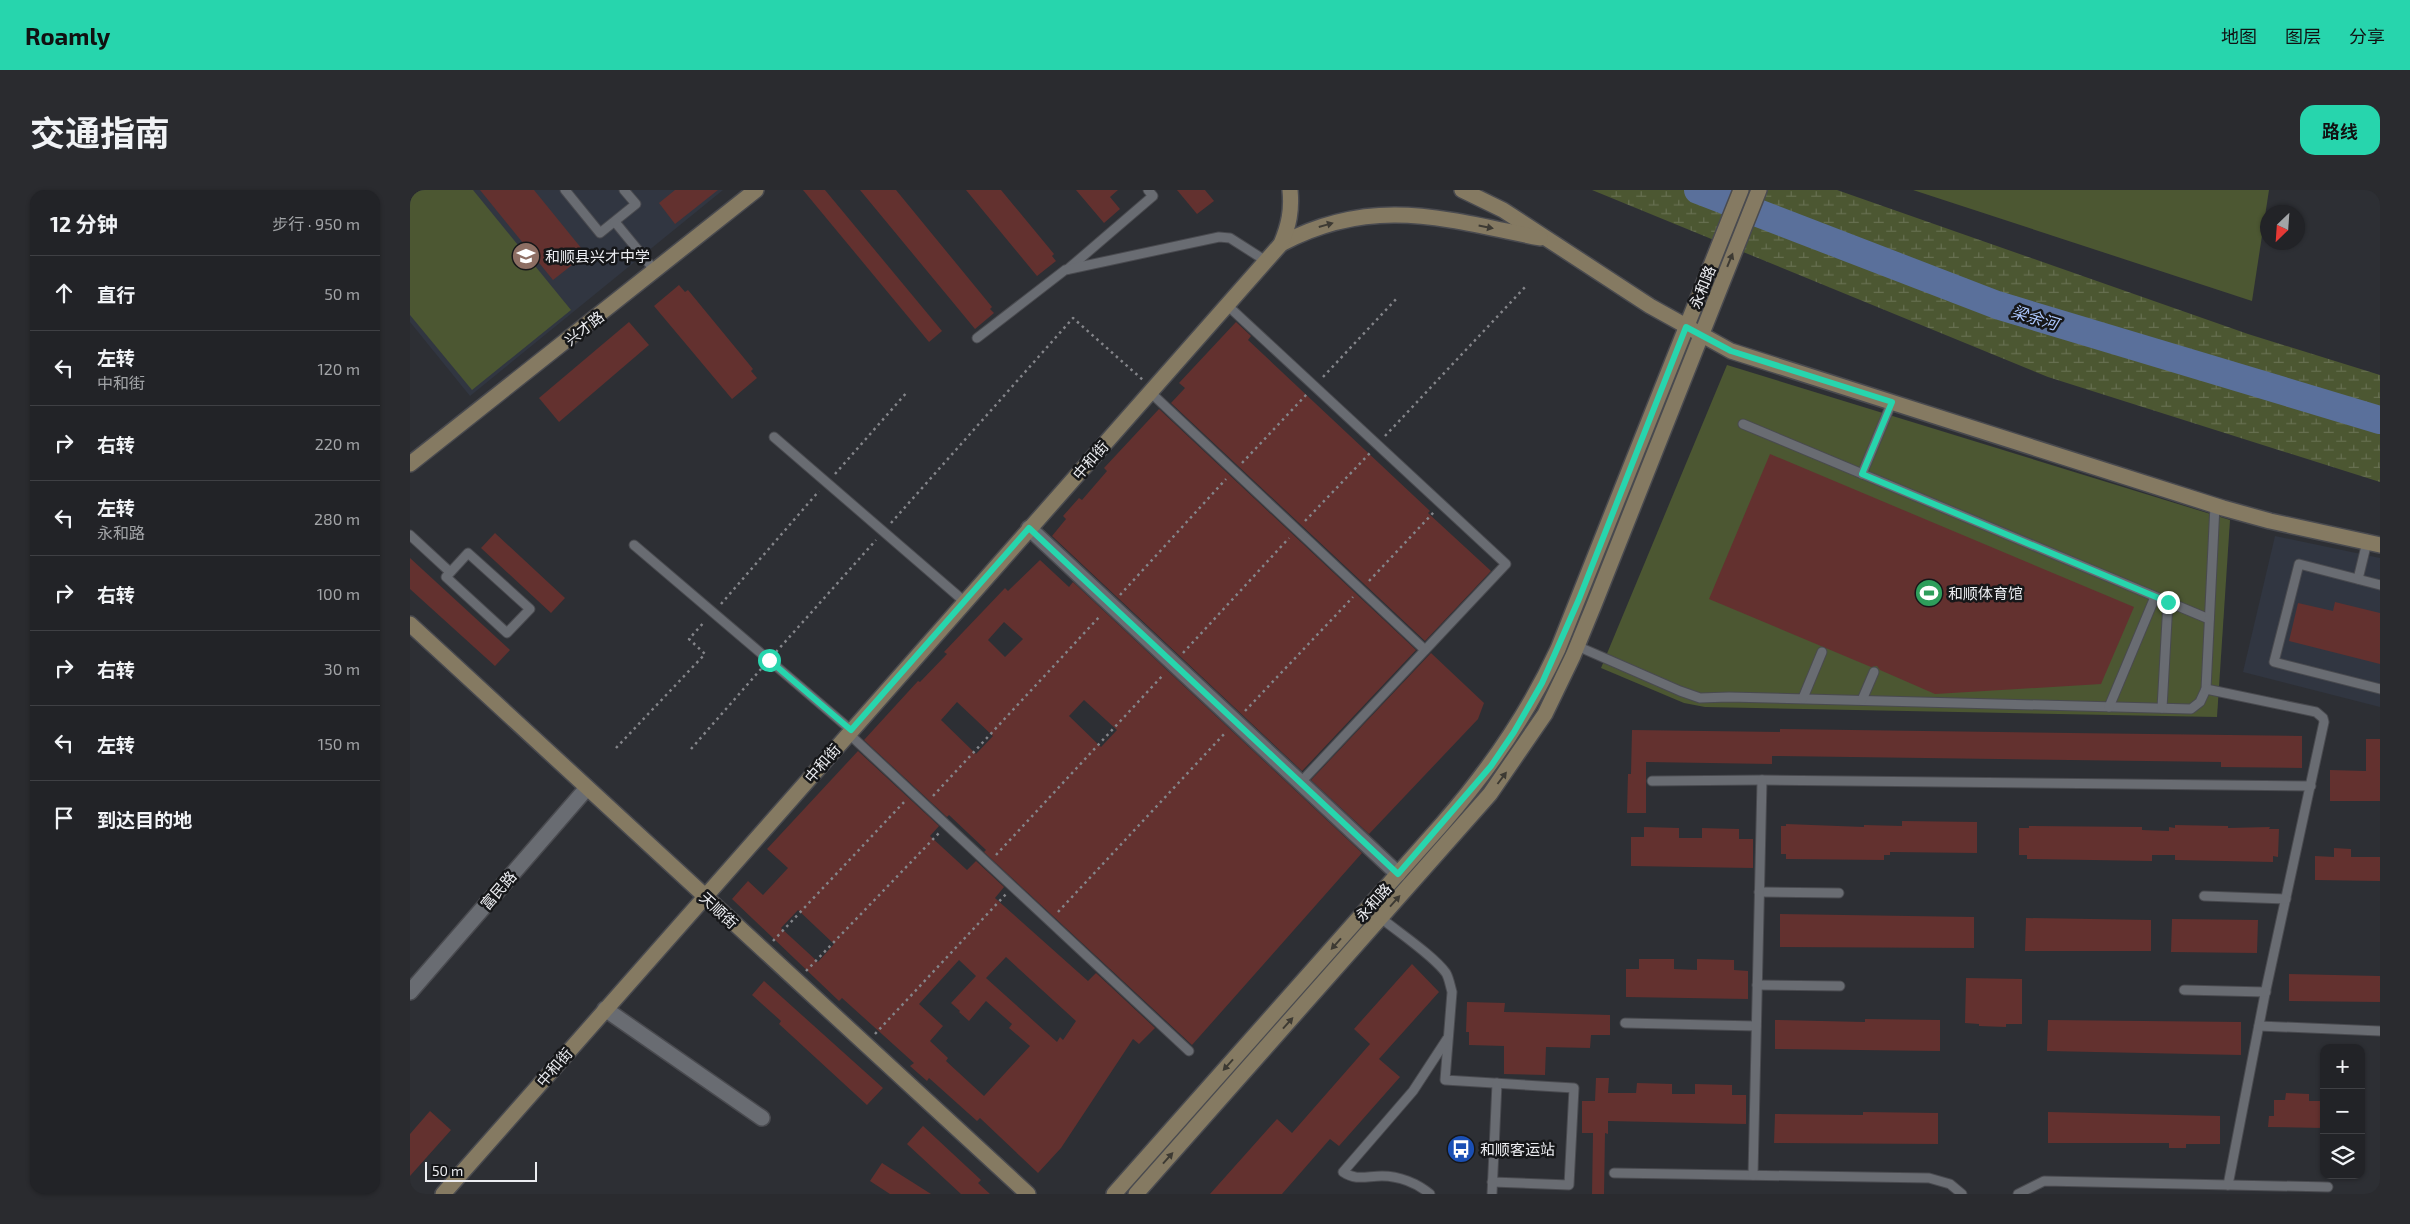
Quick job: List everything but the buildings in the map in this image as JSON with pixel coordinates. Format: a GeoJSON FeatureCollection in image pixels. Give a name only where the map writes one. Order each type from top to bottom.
{"type":"FeatureCollection","features":[{"type":"Feature","properties":{"kind":"main road","name":"兴才路"},"geometry":{"type":"LineString","coordinates":[[410,464],[656,272],[756,190]]}},
{"type":"Feature","properties":{"kind":"main road"},"geometry":{"type":"LineString","coordinates":[[1281,244],[1289,223],[1290,190]]}},
{"type":"Feature","properties":{"kind":"main road"},"geometry":{"type":"LineString","coordinates":[[1462,190],[1503,210],[1650,306],[1731,351],[2215,505],[2270,521],[2374,544]]}},
{"type":"Feature","properties":{"kind":"main road","name":"永和路"},"geometry":{"type":"LineString","coordinates":[[1114,1194],[1398,874],[1491,766],[1514,732],[1542,683],[1576,607],[1741,190]]}},
{"type":"Feature","properties":{"kind":"main road","name":"永和路"},"geometry":{"type":"LineString","coordinates":[[1136,1194],[1381,918],[1504,775],[1545,714],[1577,646],[1759,190]]}},
{"type":"Feature","properties":{"kind":"main road"},"geometry":{"type":"LineString","coordinates":[[1281,244],[1306,230],[1374,214],[1422,216],[1549,239]]}},
{"type":"Feature","properties":{"kind":"main road","name":"中和街"},"geometry":{"type":"LineString","coordinates":[[443,1194],[605,1008],[1281,244]]}},
{"type":"Feature","properties":{"kind":"main road","name":"天顺街"},"geometry":{"type":"LineString","coordinates":[[410,624],[1028,1194]]}},
{"type":"Feature","properties":{"kind":"street"},"geometry":{"type":"LineString","coordinates":[[1029,528],[1398,874]]}},
{"type":"Feature","properties":{"kind":"street","name":"富民路"},"geometry":{"type":"LineString","coordinates":[[410,992],[587,788]]}},
{"type":"Feature","properties":{"kind":"street"},"geometry":{"type":"LineString","coordinates":[[605,1008],[762,1118]]}},
{"type":"Feature","properties":{"kind":"lane"},"geometry":{"type":"LineString","coordinates":[[565,190],[600,233],[636,204],[624,190]]}},
{"type":"Feature","properties":{"kind":"lane"},"geometry":{"type":"LineString","coordinates":[[977,338],[1066,270],[1153,196],[1148,190]]}},
{"type":"Feature","properties":{"kind":"lane"},"geometry":{"type":"LineString","coordinates":[[615,222],[656,272]]}},
{"type":"Feature","properties":{"kind":"lane"},"geometry":{"type":"LineString","coordinates":[[1066,270],[1218,237],[1230,238],[1266,261]]}},
{"type":"Feature","properties":{"kind":"lane"},"geometry":{"type":"LineString","coordinates":[[1227,305],[1506,564],[1301,782]]}},
{"type":"Feature","properties":{"kind":"lane"},"geometry":{"type":"LineString","coordinates":[[1151,391],[1425,650]]}},
{"type":"Feature","properties":{"kind":"lane"},"geometry":{"type":"LineString","coordinates":[[1862,474],[1892,402]]}},
{"type":"Feature","properties":{"kind":"lane"},"geometry":{"type":"LineString","coordinates":[[1743,424],[2209,620]]}},
{"type":"Feature","properties":{"kind":"lane"},"geometry":{"type":"LineString","coordinates":[[774,437],[964,602]]}},
{"type":"Feature","properties":{"kind":"lane"},"geometry":{"type":"LineString","coordinates":[[1577,646],[1700,698],[1803,698],[2191,709],[2200,702],[2206,689],[2215,505]]}},
{"type":"Feature","properties":{"kind":"lane"},"geometry":{"type":"LineString","coordinates":[[410,535],[450,572]]}},
{"type":"Feature","properties":{"kind":"lane"},"geometry":{"type":"LineString","coordinates":[[2358,579],[2374,544]]}},
{"type":"Feature","properties":{"kind":"lane"},"geometry":{"type":"LineString","coordinates":[[634,545],[850,732],[912,793],[1189,1050]]}},
{"type":"Feature","properties":{"kind":"lane"},"geometry":{"type":"LineString","coordinates":[[468,553],[530,609],[507,634],[446,577],[450,572],[468,553]]}},
{"type":"Feature","properties":{"kind":"lane"},"geometry":{"type":"LineString","coordinates":[[2380,585],[2298,564],[2274,662],[2380,689]]}},
{"type":"Feature","properties":{"kind":"lane"},"geometry":{"type":"LineString","coordinates":[[2109,707],[2155,597]]}},
{"type":"Feature","properties":{"kind":"lane"},"geometry":{"type":"LineString","coordinates":[[2162,708],[2168,602]]}},
{"type":"Feature","properties":{"kind":"lane"},"geometry":{"type":"LineString","coordinates":[[1803,698],[1822,652]]}},
{"type":"Feature","properties":{"kind":"lane"},"geometry":{"type":"LineString","coordinates":[[1862,700],[1874,672]]}},
{"type":"Feature","properties":{"kind":"lane"},"geometry":{"type":"LineString","coordinates":[[2206,689],[2316,712],[2323,718],[2311,786],[2266,992],[2228,1185]]}},
{"type":"Feature","properties":{"kind":"lane"},"geometry":{"type":"LineString","coordinates":[[1652,781],[1762,780],[2311,786]]}},
{"type":"Feature","properties":{"kind":"lane"},"geometry":{"type":"LineString","coordinates":[[1753,1175],[1762,780]]}},
{"type":"Feature","properties":{"kind":"lane"},"geometry":{"type":"LineString","coordinates":[[1760,892],[1839,893]]}},
{"type":"Feature","properties":{"kind":"lane"},"geometry":{"type":"LineString","coordinates":[[2204,896],[2286,899]]}},
{"type":"Feature","properties":{"kind":"lane"},"geometry":{"type":"LineString","coordinates":[[1381,918],[1445,972],[1452,992],[1445,1080],[1574,1088],[1569,1186],[1492,1182]]}},
{"type":"Feature","properties":{"kind":"lane"},"geometry":{"type":"LineString","coordinates":[[1757,984],[1840,986]]}},
{"type":"Feature","properties":{"kind":"lane"},"geometry":{"type":"LineString","coordinates":[[2184,990],[2266,992]]}},
{"type":"Feature","properties":{"kind":"lane"},"geometry":{"type":"LineString","coordinates":[[1624,1023],[1756,1026]]}},
{"type":"Feature","properties":{"kind":"lane"},"geometry":{"type":"LineString","coordinates":[[2259,1026],[2380,1031]]}},
{"type":"Feature","properties":{"kind":"lane"},"geometry":{"type":"LineString","coordinates":[[1430,1194],[1403,1179],[1383,1176],[1354,1178],[1343,1172],[1414,1091],[1448,1037]]}},
{"type":"Feature","properties":{"kind":"lane"},"geometry":{"type":"LineString","coordinates":[[1492,1194],[1497,1083]]}},
{"type":"Feature","properties":{"kind":"lane"},"geometry":{"type":"LineString","coordinates":[[1614,1173],[1929,1178],[1950,1184],[1962,1194]]}},
{"type":"Feature","properties":{"kind":"lane"},"geometry":{"type":"LineString","coordinates":[[2018,1194],[2044,1181],[2328,1187]]}},
{"type":"Feature","properties":{"kind":"path"},"geometry":{"type":"LineString","coordinates":[[988,864],[1527,285]]}},
{"type":"Feature","properties":{"kind":"path"},"geometry":{"type":"LineString","coordinates":[[925,805],[1110,604],[1398,297]]}},
{"type":"Feature","properties":{"kind":"path"},"geometry":{"type":"LineString","coordinates":[[691,749],[1072,318],[1151,391]]}},
{"type":"Feature","properties":{"kind":"path"},"geometry":{"type":"LineString","coordinates":[[616,748],[705,654],[689,639],[908,391]]}},
{"type":"Feature","properties":{"kind":"path"},"geometry":{"type":"LineString","coordinates":[[1050,921],[1441,504]]}},
{"type":"Feature","properties":{"kind":"path"},"geometry":{"type":"LineString","coordinates":[[763,951],[912,793]]}},
{"type":"Feature","properties":{"kind":"path"},"geometry":{"type":"LineString","coordinates":[[796,982],[947,825]]}},
{"type":"Feature","properties":{"kind":"path"},"geometry":{"type":"LineString","coordinates":[[866,1045],[1013,886]]}},
{"type":"Feature","properties":{"kind":"shaded area","name":"和顺县兴才中学"},"geometry":{"type":"Polygon","coordinates":[[[410,190],[723,190],[470,396],[410,322],[410,190]]]}},
{"type":"Feature","properties":{"kind":"shaded area"},"geometry":{"type":"Polygon","coordinates":[[[2275,536],[2380,558],[2380,707],[2243,672],[2275,536]]]}},
{"type":"Feature","properties":{"kind":"green space"},"geometry":{"type":"Polygon","coordinates":[[[410,190],[473,190],[571,310],[472,390],[410,315],[410,190]]]}},
{"type":"Feature","properties":{"kind":"green space"},"geometry":{"type":"Polygon","coordinates":[[[1592,190],[1837,190],[2248,334],[2380,375],[2380,482],[2048,377],[1592,190]]]}},
{"type":"Feature","properties":{"kind":"green space"},"geometry":{"type":"Polygon","coordinates":[[[1913,190],[2269,190],[2267,205],[2260,205],[2260,249],[2252,301],[1913,190]]]}},
{"type":"Feature","properties":{"kind":"green space","name":"和顺体育馆"},"geometry":{"type":"Polygon","coordinates":[[[1727,365],[2230,520],[2217,717],[1705,707],[1684,703],[1601,668],[1727,365]]]}},
{"type":"Feature","properties":{"kind":"waterway","name":"梁余河"},"geometry":{"type":"LineString","coordinates":[[1698,190],[1997,305],[2380,420]]}},
{"type":"Feature","properties":{"kind":"place","name":"和顺县兴才中学"},"geometry":{"type":"Point","coordinates":[526,256]}},
{"type":"Feature","properties":{"kind":"place","name":"和顺体育馆"},"geometry":{"type":"Point","coordinates":[1929,593]}},
{"type":"Feature","properties":{"kind":"place","name":"和顺客运站"},"geometry":{"type":"Point","coordinates":[1461,1149]}},
{"type":"Feature","properties":{"kind":"route"},"geometry":{"type":"LineString","coordinates":[[769,660],[851,730],[1029,528],[1398,874],[1491,766],[1531,705],[1579,599],[1686,327],[1731,351],[1892,402],[1862,474],[2168,602]]}}]}
